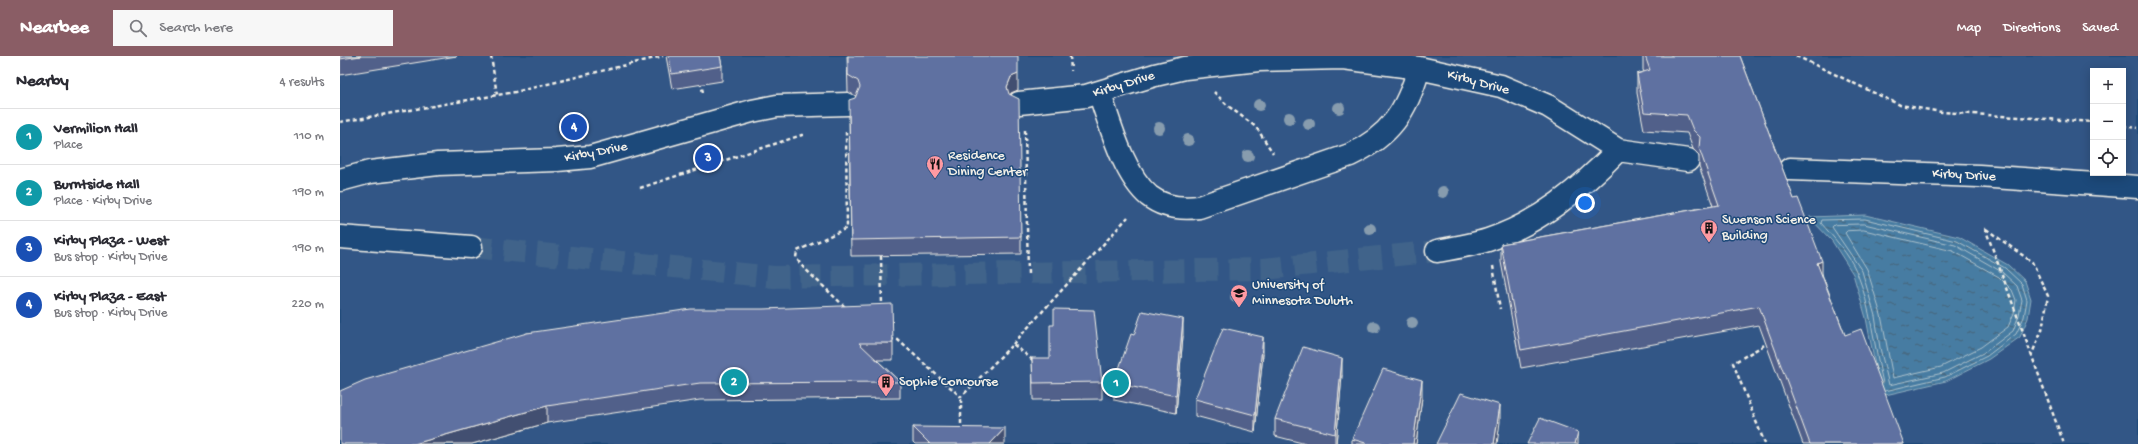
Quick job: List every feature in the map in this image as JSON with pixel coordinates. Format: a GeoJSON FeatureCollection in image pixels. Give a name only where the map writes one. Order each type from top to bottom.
{"type":"FeatureCollection","features":[{"type":"Feature","properties":{"kind":"street","name":"Kirby Drive"},"geometry":{"type":"LineString","coordinates":[[1019,103],[1067,100],[1154,75],[1185,68],[1259,60],[1344,58],[1419,68],[1501,86],[1541,103],[1618,150],[1688,160]]}},
{"type":"Feature","properties":{"kind":"street"},"geometry":{"type":"LineString","coordinates":[[1099,92],[1121,152],[1134,176],[1149,196],[1165,205],[1181,209],[1199,207],[1350,155],[1368,146],[1386,132],[1403,111],[1414,88],[1419,68]]}},
{"type":"Feature","properties":{"kind":"street","name":"Kirby Drive"},"geometry":{"type":"LineString","coordinates":[[340,180],[370,172],[438,164],[557,160],[590,157],[752,111],[777,106],[848,104]]}},
{"type":"Feature","properties":{"kind":"street"},"geometry":{"type":"LineString","coordinates":[[1437,251],[1488,240],[1509,232],[1549,211],[1586,183],[1618,150]]}},
{"type":"Feature","properties":{"kind":"street","name":"Kirby Drive"},"geometry":{"type":"LineString","coordinates":[[1790,169],[1979,176],[2138,187]]}},
{"type":"Feature","properties":{"kind":"street"},"geometry":{"type":"LineString","coordinates":[[340,238],[471,246]]}},
{"type":"Feature","properties":{"kind":"path"},"geometry":{"type":"LineString","coordinates":[[491,56],[497,95]]}},
{"type":"Feature","properties":{"kind":"path"},"geometry":{"type":"LineString","coordinates":[[340,122],[497,95],[663,56]]}},
{"type":"Feature","properties":{"kind":"path"},"geometry":{"type":"LineString","coordinates":[[1070,56],[1071,76]]}},
{"type":"Feature","properties":{"kind":"path"},"geometry":{"type":"LineString","coordinates":[[1796,56],[1900,105],[1942,112],[2090,122]]}},
{"type":"Feature","properties":{"kind":"path"},"geometry":{"type":"LineString","coordinates":[[699,77],[703,92]]}},
{"type":"Feature","properties":{"kind":"path"},"geometry":{"type":"LineString","coordinates":[[1211,89],[1228,106],[1256,127],[1275,156]]}},
{"type":"Feature","properties":{"kind":"path"},"geometry":{"type":"LineString","coordinates":[[1025,124],[1028,274]]}},
{"type":"Feature","properties":{"kind":"path"},"geometry":{"type":"LineString","coordinates":[[2126,126],[2138,128]]}},
{"type":"Feature","properties":{"kind":"path"},"geometry":{"type":"LineString","coordinates":[[846,127],[847,228],[797,251],[796,258],[803,267],[849,311]]}},
{"type":"Feature","properties":{"kind":"path"},"geometry":{"type":"LineString","coordinates":[[640,188],[809,133]]}},
{"type":"Feature","properties":{"kind":"path"},"geometry":{"type":"LineString","coordinates":[[719,153],[722,161]]}},
{"type":"Feature","properties":{"kind":"path"},"geometry":{"type":"LineString","coordinates":[[961,437],[961,397],[1013,344],[1128,217]]}},
{"type":"Feature","properties":{"kind":"path"},"geometry":{"type":"LineString","coordinates":[[2031,356],[2042,330],[2048,296],[2032,262],[1985,228],[2031,356],[2064,444]]}},
{"type":"Feature","properties":{"kind":"path"},"geometry":{"type":"LineString","coordinates":[[1488,240],[1500,309]]}},
{"type":"Feature","properties":{"kind":"path"},"geometry":{"type":"LineString","coordinates":[[881,256],[882,315]]}},
{"type":"Feature","properties":{"kind":"path"},"geometry":{"type":"LineString","coordinates":[[888,338],[898,340],[961,397]]}},
{"type":"Feature","properties":{"kind":"path"},"geometry":{"type":"LineString","coordinates":[[1013,344],[1037,363]]}},
{"type":"Feature","properties":{"kind":"path"},"geometry":{"type":"LineString","coordinates":[[1765,444],[1733,363],[1766,344]]}},
{"type":"Feature","properties":{"kind":"shaded area","name":"University of Minnesota Duluth"},"geometry":{"type":"Polygon","coordinates":[[[340,56],[2138,56],[2138,444],[340,444],[340,56]]]}},
{"type":"Feature","properties":{"kind":"water"},"geometry":{"type":"Polygon","coordinates":[[[1865,215],[1959,237],[2008,265],[2025,281],[2031,299],[2028,318],[2020,337],[1989,359],[1946,381],[1881,396],[1866,318],[1853,274],[1832,241],[1809,217],[1865,215]]]}},
{"type":"Feature","properties":{"kind":"building"},"geometry":{"type":"Polygon","coordinates":[[[340,56],[361,56],[340,59],[340,56]]]}},
{"type":"Feature","properties":{"kind":"building"},"geometry":{"type":"Polygon","coordinates":[[[669,56],[720,56],[722,66],[672,74],[669,56]]]}},
{"type":"Feature","properties":{"kind":"building","name":"Residence Dining Center"},"geometry":{"type":"Polygon","coordinates":[[[848,56],[1018,56],[1018,74],[1011,77],[1007,87],[1009,94],[1019,99],[1021,237],[851,240],[849,100],[855,98],[860,87],[858,81],[848,75],[848,56]]]}},
{"type":"Feature","properties":{"kind":"building","name":"Swenson Science Building"},"geometry":{"type":"Polygon","coordinates":[[[1645,56],[1740,56],[1794,199],[1798,198],[1822,261],[1817,263],[1845,335],[1861,329],[1904,444],[1810,444],[1759,306],[1521,350],[1501,244],[1719,205],[1699,148],[1700,137],[1693,130],[1687,115],[1644,112],[1637,74],[1650,70],[1645,56]]]}},
{"type":"Feature","properties":{"kind":"building"},"geometry":{"type":"Polygon","coordinates":[[[892,304],[893,343],[859,343],[900,382],[700,383],[547,406],[414,444],[340,444],[340,391],[365,380],[527,333],[691,309],[763,309],[892,304]]]}},
{"type":"Feature","properties":{"kind":"building"},"geometry":{"type":"Polygon","coordinates":[[[1054,309],[1094,310],[1102,382],[1033,383],[1032,358],[1050,358],[1050,325],[1054,325],[1054,309]]]}},
{"type":"Feature","properties":{"kind":"building"},"geometry":{"type":"Polygon","coordinates":[[[1142,311],[1183,319],[1176,396],[1114,383],[1131,334],[1134,335],[1142,311]]]}},
{"type":"Feature","properties":{"kind":"building"},"geometry":{"type":"Polygon","coordinates":[[[1223,328],[1263,337],[1255,415],[1195,399],[1223,328]]]}},
{"type":"Feature","properties":{"kind":"building"},"geometry":{"type":"Polygon","coordinates":[[[1303,347],[1342,358],[1335,434],[1275,419],[1303,347]]]}},
{"type":"Feature","properties":{"kind":"building"},"geometry":{"type":"Polygon","coordinates":[[[1383,369],[1422,380],[1413,444],[1369,444],[1352,439],[1383,369]]]}},
{"type":"Feature","properties":{"kind":"building"},"geometry":{"type":"Polygon","coordinates":[[[1461,393],[1500,405],[1494,444],[1436,444],[1461,393]]]}},
{"type":"Feature","properties":{"kind":"building"},"geometry":{"type":"Polygon","coordinates":[[[1540,418],[1578,432],[1575,444],[1527,444],[1540,418]]]}},
{"type":"Feature","properties":{"kind":"building"},"geometry":{"type":"Polygon","coordinates":[[[913,427],[1005,428],[990,444],[930,444],[913,427]]]}},
{"type":"Feature","properties":{"kind":"tunnel"},"geometry":{"type":"LineString","coordinates":[[471,247],[774,277],[1264,269],[1437,251]]}},
{"type":"Feature","properties":{"kind":"place","name":"Kirby Plaza - East"},"geometry":{"type":"Point","coordinates":[574,127]}},
{"type":"Feature","properties":{"kind":"place","name":"Kirby Plaza - West"},"geometry":{"type":"Point","coordinates":[708,158]}},
{"type":"Feature","properties":{"kind":"place","name":"Residence Dining Center"},"geometry":{"type":"Point","coordinates":[935,179]}},
{"type":"Feature","properties":{"kind":"place","name":"Swenson Science Building"},"geometry":{"type":"Point","coordinates":[1709,243]}},
{"type":"Feature","properties":{"kind":"place","name":"University of Minnesota Duluth"},"geometry":{"type":"Point","coordinates":[1239,308]}},
{"type":"Feature","properties":{"kind":"place","name":"Burntside Hall"},"geometry":{"type":"Point","coordinates":[734,382]}},
{"type":"Feature","properties":{"kind":"place","name":"Vermilion Hall"},"geometry":{"type":"Point","coordinates":[1116,383]}},
{"type":"Feature","properties":{"kind":"place","name":"Sophie Concourse"},"geometry":{"type":"Point","coordinates":[886,397]}}]}
